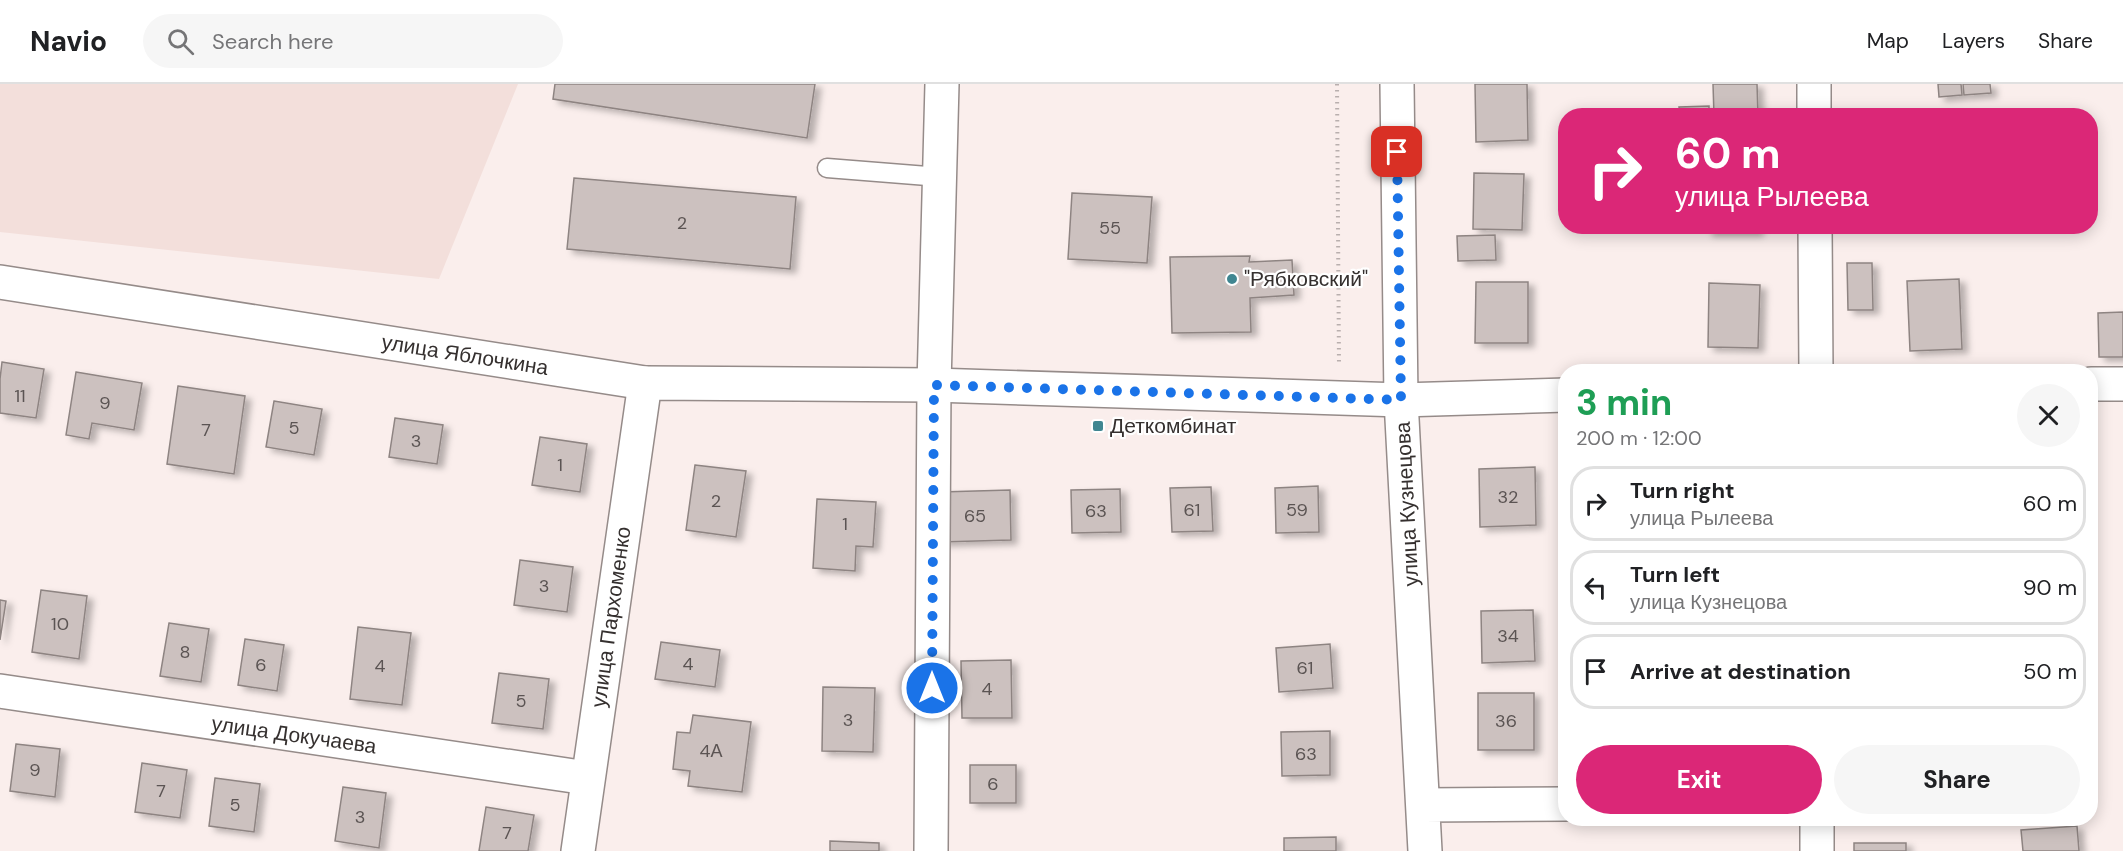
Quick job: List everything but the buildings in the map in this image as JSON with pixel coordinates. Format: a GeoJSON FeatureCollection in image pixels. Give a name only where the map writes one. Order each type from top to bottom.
{"type":"FeatureCollection","features":[{"type":"Feature","properties":{"kind":"street"},"geometry":{"type":"LineString","coordinates":[[931,851],[934,385],[942,84]]}},
{"type":"Feature","properties":{"kind":"street","name":"улица Кузнецова"},"geometry":{"type":"LineString","coordinates":[[1396,84],[1401,400],[1425,851]]}},
{"type":"Feature","properties":{"kind":"street"},"geometry":{"type":"LineString","coordinates":[[1814,84],[1814,108]]}},
{"type":"Feature","properties":{"kind":"street"},"geometry":{"type":"LineString","coordinates":[[1815,234],[1816,364]]}},
{"type":"Feature","properties":{"kind":"street","name":"улица Яблочкина"},"geometry":{"type":"LineString","coordinates":[[0,282],[645,383],[934,385],[1401,400],[1558,395]]}},
{"type":"Feature","properties":{"kind":"street","name":"улица Пархоменко"},"geometry":{"type":"LineString","coordinates":[[578,851],[645,383]]}},
{"type":"Feature","properties":{"kind":"street"},"geometry":{"type":"LineString","coordinates":[[2098,384],[2123,384]]}},
{"type":"Feature","properties":{"kind":"street","name":"улица Докучаева"},"geometry":{"type":"LineString","coordinates":[[0,691],[587,778]]}},
{"type":"Feature","properties":{"kind":"street"},"geometry":{"type":"LineString","coordinates":[[1424,805],[1558,804]]}},
{"type":"Feature","properties":{"kind":"street"},"geometry":{"type":"LineString","coordinates":[[1817,826],[1817,851]]}},
{"type":"Feature","properties":{"kind":"lane"},"geometry":{"type":"LineString","coordinates":[[827,168],[939,177]]}},
{"type":"Feature","properties":{"kind":"path"},"geometry":{"type":"LineString","coordinates":[[1337,84],[1339,398]]}},
{"type":"Feature","properties":{"kind":"shaded area"},"geometry":{"type":"Polygon","coordinates":[[[0,84],[518,84],[439,279],[0,232],[0,84]]]}},
{"type":"Feature","properties":{"kind":"place","name":"\"Рябковский\""},"geometry":{"type":"Point","coordinates":[1232,279]}},
{"type":"Feature","properties":{"kind":"place","name":"Деткомбинат"},"geometry":{"type":"Point","coordinates":[1098,426]}},
{"type":"Feature","properties":{"kind":"route"},"geometry":{"type":"LineString","coordinates":[[932,688],[934,385],[1401,400],[1397,152]]}}]}
